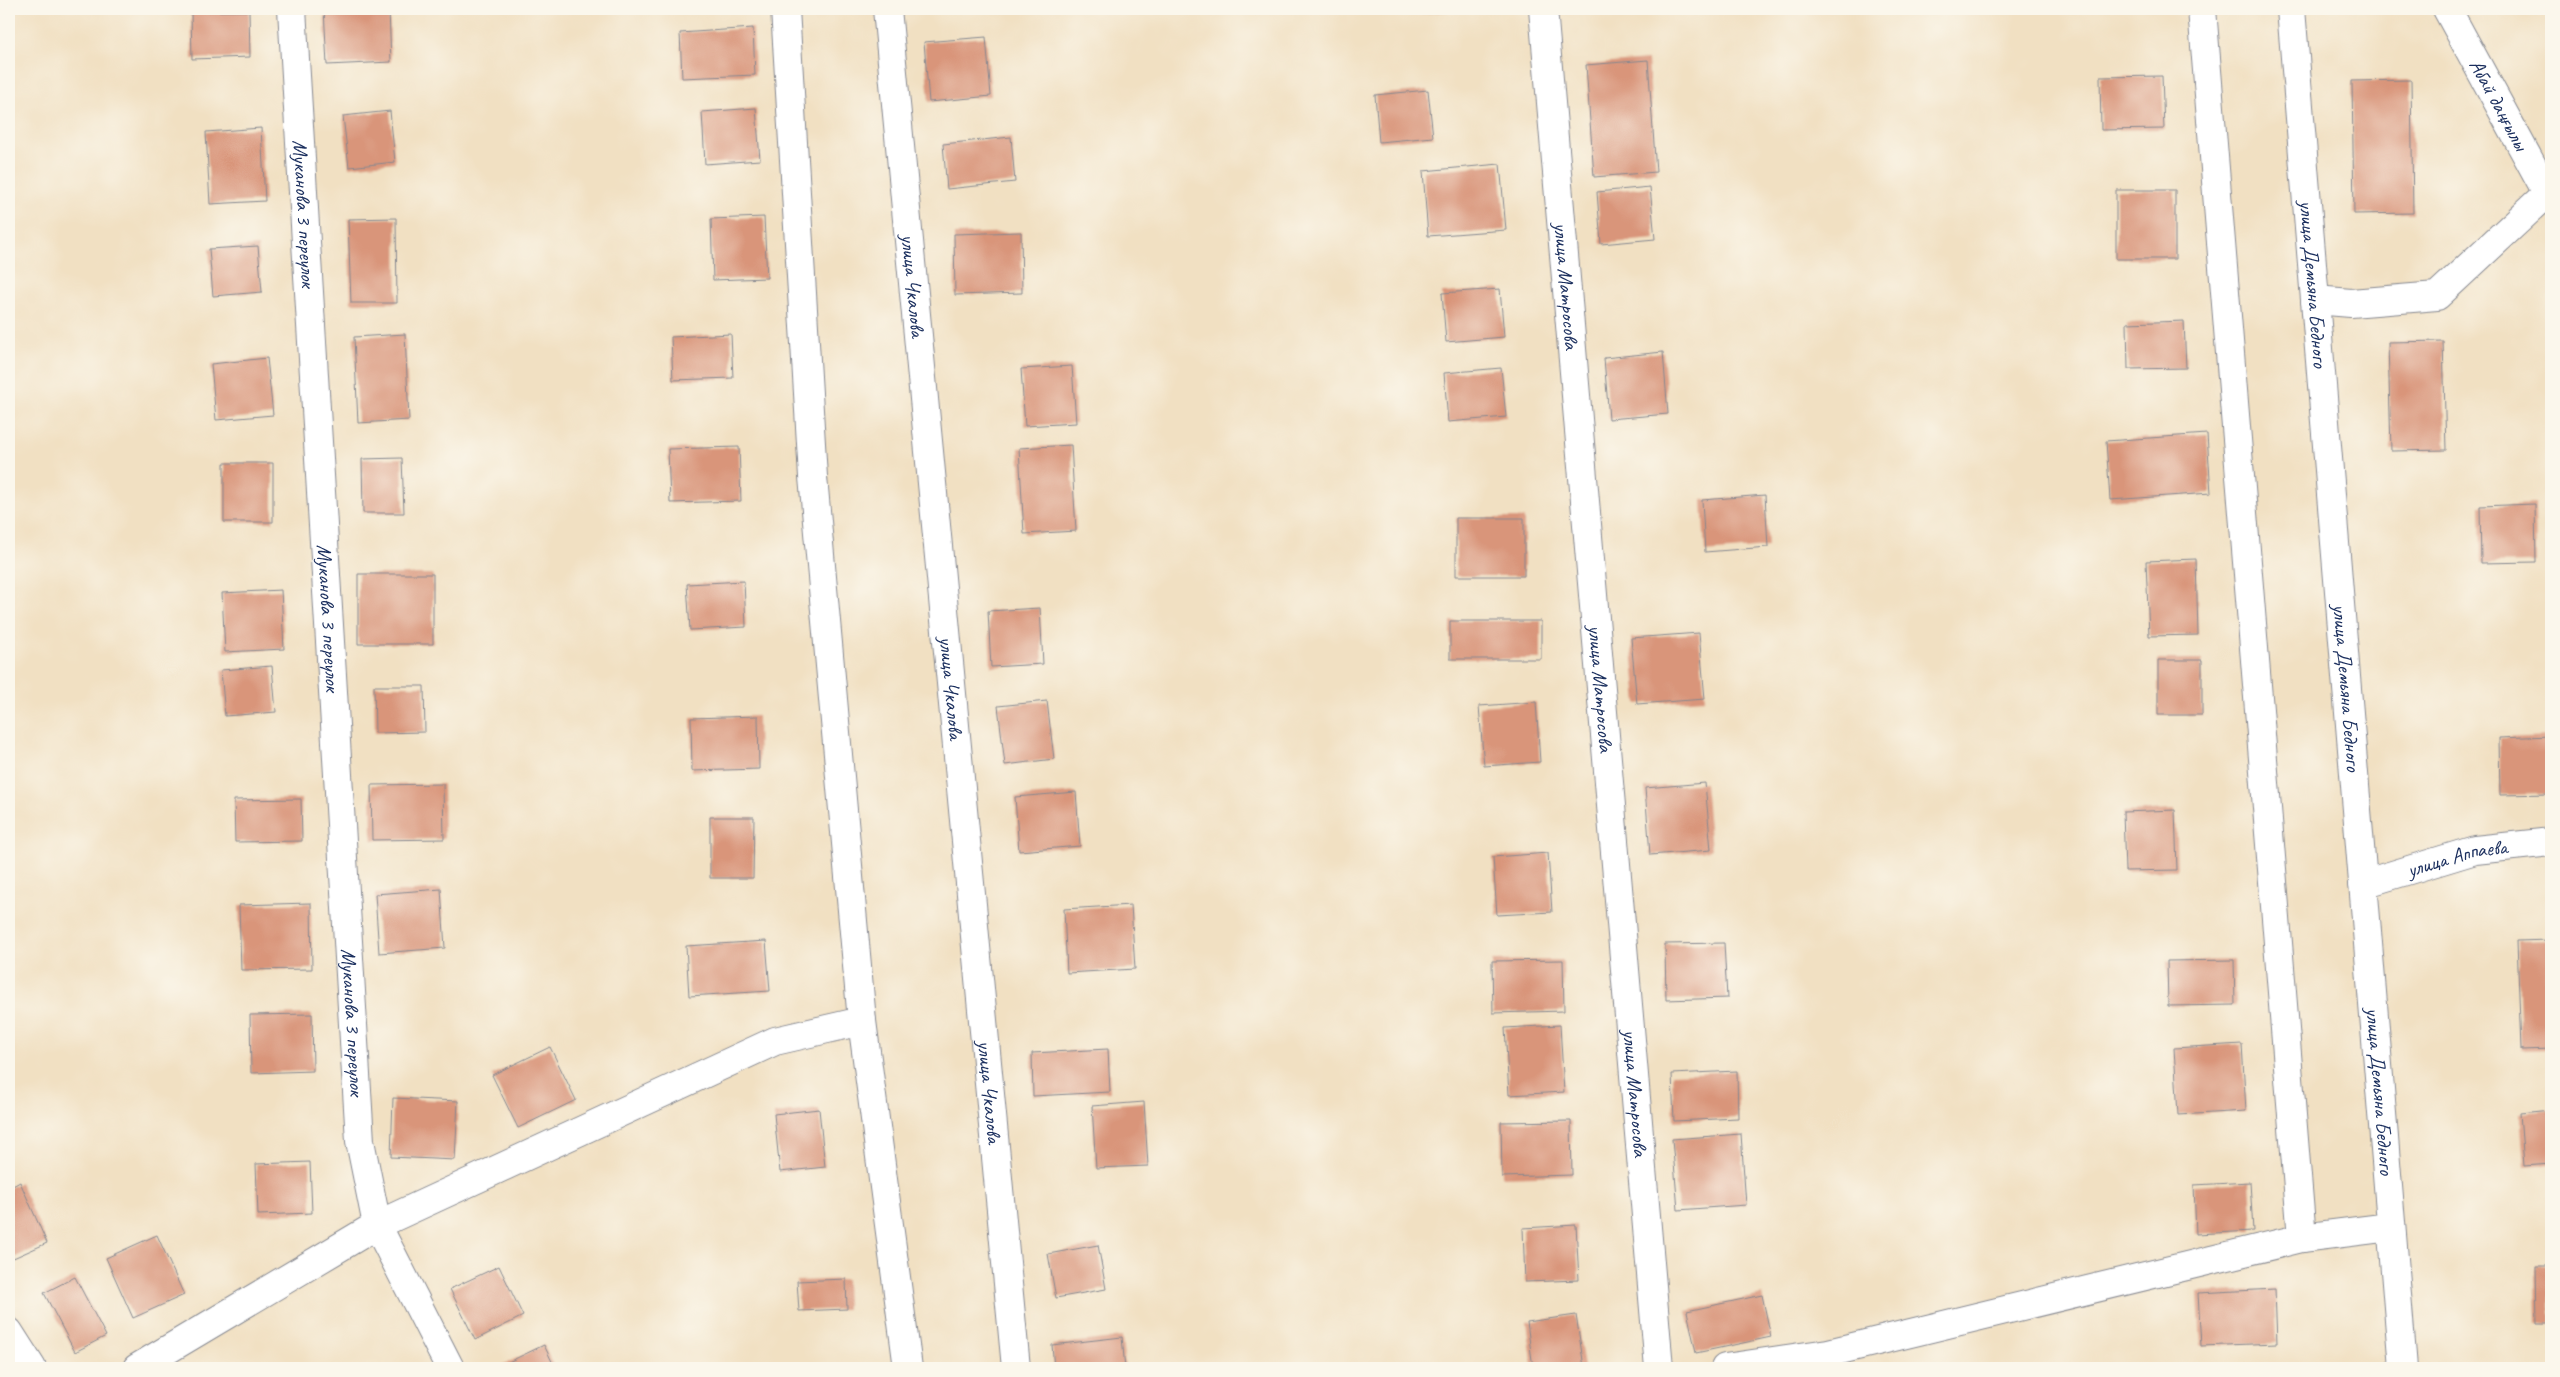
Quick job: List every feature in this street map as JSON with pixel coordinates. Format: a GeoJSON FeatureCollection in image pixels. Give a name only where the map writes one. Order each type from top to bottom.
{"type":"FeatureCollection","features":[{"type":"Feature","properties":{"kind":"street","name":"Муканова 3 переулок"},"geometry":{"type":"LineString","coordinates":[[292,9],[360,1141],[377,1225],[450,1368]]}},
{"type":"Feature","properties":{"kind":"street"},"geometry":{"type":"LineString","coordinates":[[784,9],[813,477],[862,1021],[908,1368]]}},
{"type":"Feature","properties":{"kind":"street","name":"улица Чкалова"},"geometry":{"type":"LineString","coordinates":[[887,9],[1016,1368]]}},
{"type":"Feature","properties":{"kind":"street","name":"улица Матросова"},"geometry":{"type":"LineString","coordinates":[[1543,9],[1659,1368]]}},
{"type":"Feature","properties":{"kind":"street"},"geometry":{"type":"LineString","coordinates":[[2202,9],[2302,1238]]}},
{"type":"Feature","properties":{"kind":"street","name":"улица Демьяна Бедного"},"geometry":{"type":"LineString","coordinates":[[2291,9],[2364,884],[2402,1368]]}},
{"type":"Feature","properties":{"kind":"street","name":"Абай даңғылы"},"geometry":{"type":"LineString","coordinates":[[2447,9],[2550,197]]}},
{"type":"Feature","properties":{"kind":"street"},"geometry":{"type":"LineString","coordinates":[[2316,300],[2351,303],[2437,296],[2538,200],[2550,197]]}},
{"type":"Feature","properties":{"kind":"street","name":"улица Аппаева"},"geometry":{"type":"LineString","coordinates":[[2364,884],[2475,850],[2551,842]]}},
{"type":"Feature","properties":{"kind":"street"},"geometry":{"type":"LineString","coordinates":[[137,1368],[377,1225],[775,1041],[862,1021]]}},
{"type":"Feature","properties":{"kind":"street"},"geometry":{"type":"LineString","coordinates":[[1725,1368],[1828,1353],[2302,1238],[2390,1227]]}},
{"type":"Feature","properties":{"kind":"street"},"geometry":{"type":"LineString","coordinates":[[9,1332],[32,1368]]}},
{"type":"Feature","properties":{"kind":"building"},"geometry":{"type":"Polygon","coordinates":[[[324,9],[389,9],[391,62],[327,65],[324,9]]]}},
{"type":"Feature","properties":{"kind":"building"},"geometry":{"type":"Polygon","coordinates":[[[1417,9],[1458,9],[1458,10],[1418,14],[1417,9]]]}},
{"type":"Feature","properties":{"kind":"building"},"geometry":{"type":"Polygon","coordinates":[[[249,11],[250,57],[192,59],[191,12],[249,11]]]}},
{"type":"Feature","properties":{"kind":"building"},"geometry":{"type":"Polygon","coordinates":[[[753,28],[755,75],[682,78],[680,33],[753,28]]]}},
{"type":"Feature","properties":{"kind":"building"},"geometry":{"type":"Polygon","coordinates":[[[986,37],[991,96],[929,102],[924,42],[986,37]]]}},
{"type":"Feature","properties":{"kind":"building"},"geometry":{"type":"Polygon","coordinates":[[[1648,60],[1656,172],[1594,177],[1586,65],[1648,60]]]}},
{"type":"Feature","properties":{"kind":"building"},"geometry":{"type":"Polygon","coordinates":[[[2162,76],[2164,129],[2101,130],[2100,77],[2162,76]]]}},
{"type":"Feature","properties":{"kind":"building"},"geometry":{"type":"Polygon","coordinates":[[[2411,80],[2413,213],[2354,214],[2352,81],[2411,80]]]}},
{"type":"Feature","properties":{"kind":"building"},"geometry":{"type":"Polygon","coordinates":[[[1428,90],[1433,137],[1379,142],[1375,95],[1428,90]]]}},
{"type":"Feature","properties":{"kind":"building"},"geometry":{"type":"Polygon","coordinates":[[[756,108],[760,160],[705,164],[702,112],[756,108]]]}},
{"type":"Feature","properties":{"kind":"building"},"geometry":{"type":"Polygon","coordinates":[[[390,111],[395,162],[349,167],[343,116],[390,111]]]}},
{"type":"Feature","properties":{"kind":"building"},"geometry":{"type":"Polygon","coordinates":[[[261,128],[265,201],[210,204],[206,132],[261,128]]]}},
{"type":"Feature","properties":{"kind":"building"},"geometry":{"type":"Polygon","coordinates":[[[1011,137],[1015,182],[947,189],[943,144],[1011,137]]]}},
{"type":"Feature","properties":{"kind":"building"},"geometry":{"type":"Polygon","coordinates":[[[1500,164],[1506,230],[1428,236],[1423,171],[1500,164]]]}},
{"type":"Feature","properties":{"kind":"building"},"geometry":{"type":"Polygon","coordinates":[[[1650,187],[1655,239],[1601,244],[1597,192],[1650,187]]]}},
{"type":"Feature","properties":{"kind":"building"},"geometry":{"type":"Polygon","coordinates":[[[2116,190],[2175,190],[2175,259],[2116,259],[2116,190]]]}},
{"type":"Feature","properties":{"kind":"building"},"geometry":{"type":"Polygon","coordinates":[[[764,217],[767,278],[713,280],[711,219],[764,217]]]}},
{"type":"Feature","properties":{"kind":"building"},"geometry":{"type":"Polygon","coordinates":[[[396,218],[397,303],[351,303],[348,219],[396,218]]]}},
{"type":"Feature","properties":{"kind":"building"},"geometry":{"type":"Polygon","coordinates":[[[1021,232],[1022,293],[955,295],[954,234],[1021,232]]]}},
{"type":"Feature","properties":{"kind":"building"},"geometry":{"type":"Polygon","coordinates":[[[258,246],[262,292],[213,296],[209,249],[258,246]]]}},
{"type":"Feature","properties":{"kind":"building"},"geometry":{"type":"Polygon","coordinates":[[[1500,289],[1504,337],[1446,342],[1442,293],[1500,289]]]}},
{"type":"Feature","properties":{"kind":"building"},"geometry":{"type":"Polygon","coordinates":[[[2184,321],[2186,368],[2128,369],[2127,323],[2184,321]]]}},
{"type":"Feature","properties":{"kind":"building"},"geometry":{"type":"Polygon","coordinates":[[[405,334],[409,420],[358,423],[354,337],[405,334]]]}},
{"type":"Feature","properties":{"kind":"building"},"geometry":{"type":"Polygon","coordinates":[[[731,334],[733,378],[673,380],[671,337],[731,334]]]}},
{"type":"Feature","properties":{"kind":"building"},"geometry":{"type":"Polygon","coordinates":[[[2443,341],[2446,450],[2391,451],[2388,342],[2443,341]]]}},
{"type":"Feature","properties":{"kind":"building"},"geometry":{"type":"Polygon","coordinates":[[[1663,352],[1668,414],[1609,419],[1604,358],[1663,352]]]}},
{"type":"Feature","properties":{"kind":"building"},"geometry":{"type":"Polygon","coordinates":[[[267,358],[273,415],[216,420],[211,364],[267,358]]]}},
{"type":"Feature","properties":{"kind":"building"},"geometry":{"type":"Polygon","coordinates":[[[1072,366],[1076,423],[1025,426],[1021,369],[1072,366]]]}},
{"type":"Feature","properties":{"kind":"building"},"geometry":{"type":"Polygon","coordinates":[[[1501,368],[1506,417],[1448,422],[1444,373],[1501,368]]]}},
{"type":"Feature","properties":{"kind":"building"},"geometry":{"type":"Polygon","coordinates":[[[2207,434],[2211,493],[2110,500],[2106,441],[2207,434]]]}},
{"type":"Feature","properties":{"kind":"building"},"geometry":{"type":"Polygon","coordinates":[[[1071,445],[1076,531],[1024,534],[1019,448],[1071,445]]]}},
{"type":"Feature","properties":{"kind":"building"},"geometry":{"type":"Polygon","coordinates":[[[739,447],[741,501],[670,503],[668,449],[739,447]]]}},
{"type":"Feature","properties":{"kind":"building"},"geometry":{"type":"Polygon","coordinates":[[[402,458],[404,513],[363,513],[362,459],[402,458]]]}},
{"type":"Feature","properties":{"kind":"building"},"geometry":{"type":"Polygon","coordinates":[[[224,463],[273,463],[273,522],[224,522],[224,463]]]}},
{"type":"Feature","properties":{"kind":"building"},"geometry":{"type":"Polygon","coordinates":[[[1765,495],[1768,547],[1705,552],[1702,500],[1765,495]]]}},
{"type":"Feature","properties":{"kind":"building"},"geometry":{"type":"Polygon","coordinates":[[[2535,504],[2536,562],[2481,563],[2480,506],[2535,504]]]}},
{"type":"Feature","properties":{"kind":"building"},"geometry":{"type":"Polygon","coordinates":[[[1456,518],[1524,518],[1524,576],[1456,576],[1456,518]]]}},
{"type":"Feature","properties":{"kind":"building"},"geometry":{"type":"Polygon","coordinates":[[[2196,559],[2198,635],[2149,636],[2146,561],[2196,559]]]}},
{"type":"Feature","properties":{"kind":"building"},"geometry":{"type":"Polygon","coordinates":[[[358,574],[433,574],[433,644],[358,644],[358,574]]]}},
{"type":"Feature","properties":{"kind":"building"},"geometry":{"type":"Polygon","coordinates":[[[744,581],[746,627],[690,630],[687,584],[744,581]]]}},
{"type":"Feature","properties":{"kind":"building"},"geometry":{"type":"Polygon","coordinates":[[[281,590],[284,649],[225,652],[222,593],[281,590]]]}},
{"type":"Feature","properties":{"kind":"building"},"geometry":{"type":"Polygon","coordinates":[[[1040,608],[1043,664],[991,667],[988,611],[1040,608]]]}},
{"type":"Feature","properties":{"kind":"building"},"geometry":{"type":"Polygon","coordinates":[[[1450,621],[1541,621],[1541,659],[1450,659],[1450,621]]]}},
{"type":"Feature","properties":{"kind":"building"},"geometry":{"type":"Polygon","coordinates":[[[1699,633],[1705,699],[1637,704],[1631,638],[1699,633]]]}},
{"type":"Feature","properties":{"kind":"building"},"geometry":{"type":"Polygon","coordinates":[[[2158,660],[2202,660],[2202,715],[2158,715],[2158,660]]]}},
{"type":"Feature","properties":{"kind":"building"},"geometry":{"type":"Polygon","coordinates":[[[272,666],[276,712],[225,716],[221,670],[272,666]]]}},
{"type":"Feature","properties":{"kind":"building"},"geometry":{"type":"Polygon","coordinates":[[[374,686],[424,686],[425,732],[375,733],[374,686]]]}},
{"type":"Feature","properties":{"kind":"building"},"geometry":{"type":"Polygon","coordinates":[[[1047,701],[1054,759],[1005,765],[998,706],[1047,701]]]}},
{"type":"Feature","properties":{"kind":"building"},"geometry":{"type":"Polygon","coordinates":[[[1536,702],[1540,762],[1484,766],[1479,706],[1536,702]]]}},
{"type":"Feature","properties":{"kind":"building"},"geometry":{"type":"Polygon","coordinates":[[[758,716],[759,769],[692,771],[691,718],[758,716]]]}},
{"type":"Feature","properties":{"kind":"building"},"geometry":{"type":"Polygon","coordinates":[[[2551,736],[2551,794],[2500,795],[2499,738],[2551,736]]]}},
{"type":"Feature","properties":{"kind":"building"},"geometry":{"type":"Polygon","coordinates":[[[1705,783],[1711,850],[1650,855],[1645,788],[1705,783]]]}},
{"type":"Feature","properties":{"kind":"building"},"geometry":{"type":"Polygon","coordinates":[[[443,784],[444,839],[372,840],[371,785],[443,784]]]}},
{"type":"Feature","properties":{"kind":"building"},"geometry":{"type":"Polygon","coordinates":[[[1076,792],[1080,846],[1019,851],[1015,797],[1076,792]]]}},
{"type":"Feature","properties":{"kind":"building"},"geometry":{"type":"Polygon","coordinates":[[[301,799],[302,841],[235,842],[234,800],[301,799]]]}},
{"type":"Feature","properties":{"kind":"building"},"geometry":{"type":"Polygon","coordinates":[[[2175,810],[2177,870],[2125,871],[2123,812],[2175,810]]]}},
{"type":"Feature","properties":{"kind":"building"},"geometry":{"type":"Polygon","coordinates":[[[710,817],[754,817],[753,878],[710,878],[710,817]]]}},
{"type":"Feature","properties":{"kind":"building"},"geometry":{"type":"Polygon","coordinates":[[[1548,853],[1552,912],[1497,915],[1493,857],[1548,853]]]}},
{"type":"Feature","properties":{"kind":"building"},"geometry":{"type":"Polygon","coordinates":[[[441,889],[445,948],[379,953],[375,894],[441,889]]]}},
{"type":"Feature","properties":{"kind":"building"},"geometry":{"type":"Polygon","coordinates":[[[311,903],[312,969],[241,970],[239,905],[311,903]]]}},
{"type":"Feature","properties":{"kind":"building"},"geometry":{"type":"Polygon","coordinates":[[[1131,905],[1135,969],[1067,973],[1064,909],[1131,905]]]}},
{"type":"Feature","properties":{"kind":"building"},"geometry":{"type":"Polygon","coordinates":[[[2551,940],[2551,1049],[2521,1050],[2517,941],[2551,940]]]}},
{"type":"Feature","properties":{"kind":"building"},"geometry":{"type":"Polygon","coordinates":[[[766,941],[770,991],[689,996],[686,946],[766,941]]]}},
{"type":"Feature","properties":{"kind":"building"},"geometry":{"type":"Polygon","coordinates":[[[1724,943],[1727,998],[1666,1000],[1665,944],[1724,943]]]}},
{"type":"Feature","properties":{"kind":"building"},"geometry":{"type":"Polygon","coordinates":[[[1563,960],[1564,1011],[1493,1013],[1492,961],[1563,960]]]}},
{"type":"Feature","properties":{"kind":"building"},"geometry":{"type":"Polygon","coordinates":[[[2234,960],[2235,1005],[2168,1006],[2167,961],[2234,960]]]}},
{"type":"Feature","properties":{"kind":"building"},"geometry":{"type":"Polygon","coordinates":[[[312,1014],[313,1071],[251,1073],[250,1015],[312,1014]]]}},
{"type":"Feature","properties":{"kind":"building"},"geometry":{"type":"Polygon","coordinates":[[[1560,1025],[1564,1092],[1509,1095],[1505,1028],[1560,1025]]]}},
{"type":"Feature","properties":{"kind":"building"},"geometry":{"type":"Polygon","coordinates":[[[2242,1044],[2246,1111],[2178,1115],[2174,1048],[2242,1044]]]}},
{"type":"Feature","properties":{"kind":"building"},"geometry":{"type":"Polygon","coordinates":[[[550,1047],[576,1100],[518,1128],[492,1075],[550,1047]]]}},
{"type":"Feature","properties":{"kind":"building"},"geometry":{"type":"Polygon","coordinates":[[[1108,1049],[1110,1092],[1033,1096],[1032,1053],[1108,1049]]]}},
{"type":"Feature","properties":{"kind":"building"},"geometry":{"type":"Polygon","coordinates":[[[1737,1071],[1738,1118],[1674,1121],[1672,1074],[1737,1071]]]}},
{"type":"Feature","properties":{"kind":"building"},"geometry":{"type":"Polygon","coordinates":[[[393,1098],[458,1101],[455,1160],[391,1157],[393,1098]]]}},
{"type":"Feature","properties":{"kind":"building"},"geometry":{"type":"Polygon","coordinates":[[[1144,1102],[1148,1166],[1096,1168],[1092,1106],[1144,1102]]]}},
{"type":"Feature","properties":{"kind":"building"},"geometry":{"type":"Polygon","coordinates":[[[819,1109],[825,1167],[780,1172],[774,1114],[819,1109]]]}},
{"type":"Feature","properties":{"kind":"building"},"geometry":{"type":"Polygon","coordinates":[[[2551,1110],[2551,1164],[2524,1166],[2520,1113],[2551,1110]]]}},
{"type":"Feature","properties":{"kind":"building"},"geometry":{"type":"Polygon","coordinates":[[[1571,1121],[1572,1175],[1502,1177],[1501,1122],[1571,1121]]]}},
{"type":"Feature","properties":{"kind":"building"},"geometry":{"type":"Polygon","coordinates":[[[1741,1134],[1746,1205],[1678,1210],[1672,1139],[1741,1134]]]}},
{"type":"Feature","properties":{"kind":"building"},"geometry":{"type":"Polygon","coordinates":[[[310,1162],[312,1213],[258,1215],[256,1164],[310,1162]]]}},
{"type":"Feature","properties":{"kind":"building"},"geometry":{"type":"Polygon","coordinates":[[[20,1182],[47,1243],[9,1260],[9,1188],[20,1182]]]}},
{"type":"Feature","properties":{"kind":"building"},"geometry":{"type":"Polygon","coordinates":[[[2250,1182],[2253,1231],[2196,1234],[2194,1185],[2250,1182]]]}},
{"type":"Feature","properties":{"kind":"building"},"geometry":{"type":"Polygon","coordinates":[[[1576,1225],[1579,1280],[1525,1282],[1523,1228],[1576,1225]]]}},
{"type":"Feature","properties":{"kind":"building"},"geometry":{"type":"Polygon","coordinates":[[[157,1235],[184,1295],[133,1318],[106,1258],[157,1235]]]}},
{"type":"Feature","properties":{"kind":"building"},"geometry":{"type":"Polygon","coordinates":[[[1098,1245],[1106,1289],[1056,1298],[1048,1254],[1098,1245]]]}},
{"type":"Feature","properties":{"kind":"building"},"geometry":{"type":"Polygon","coordinates":[[[499,1266],[523,1316],[475,1340],[450,1289],[499,1266]]]}},
{"type":"Feature","properties":{"kind":"building"},"geometry":{"type":"Polygon","coordinates":[[[2536,1266],[2551,1266],[2551,1323],[2537,1323],[2536,1266]]]}},
{"type":"Feature","properties":{"kind":"building"},"geometry":{"type":"Polygon","coordinates":[[[75,1277],[106,1336],[75,1352],[44,1293],[75,1277]]]}},
{"type":"Feature","properties":{"kind":"building"},"geometry":{"type":"Polygon","coordinates":[[[846,1279],[847,1309],[799,1311],[797,1281],[846,1279]]]}},
{"type":"Feature","properties":{"kind":"building"},"geometry":{"type":"Polygon","coordinates":[[[2275,1289],[2277,1343],[2201,1346],[2198,1293],[2275,1289]]]}},
{"type":"Feature","properties":{"kind":"building"},"geometry":{"type":"Polygon","coordinates":[[[1762,1295],[1771,1337],[1696,1353],[1687,1311],[1762,1295]]]}},
{"type":"Feature","properties":{"kind":"building"},"geometry":{"type":"Polygon","coordinates":[[[1576,1315],[1584,1367],[1533,1368],[1527,1322],[1576,1315]]]}},
{"type":"Feature","properties":{"kind":"building"},"geometry":{"type":"Polygon","coordinates":[[[1122,1337],[1125,1368],[1054,1368],[1052,1345],[1122,1337]]]}},
{"type":"Feature","properties":{"kind":"building"},"geometry":{"type":"Polygon","coordinates":[[[544,1345],[555,1368],[496,1368],[544,1345]]]}}]}
